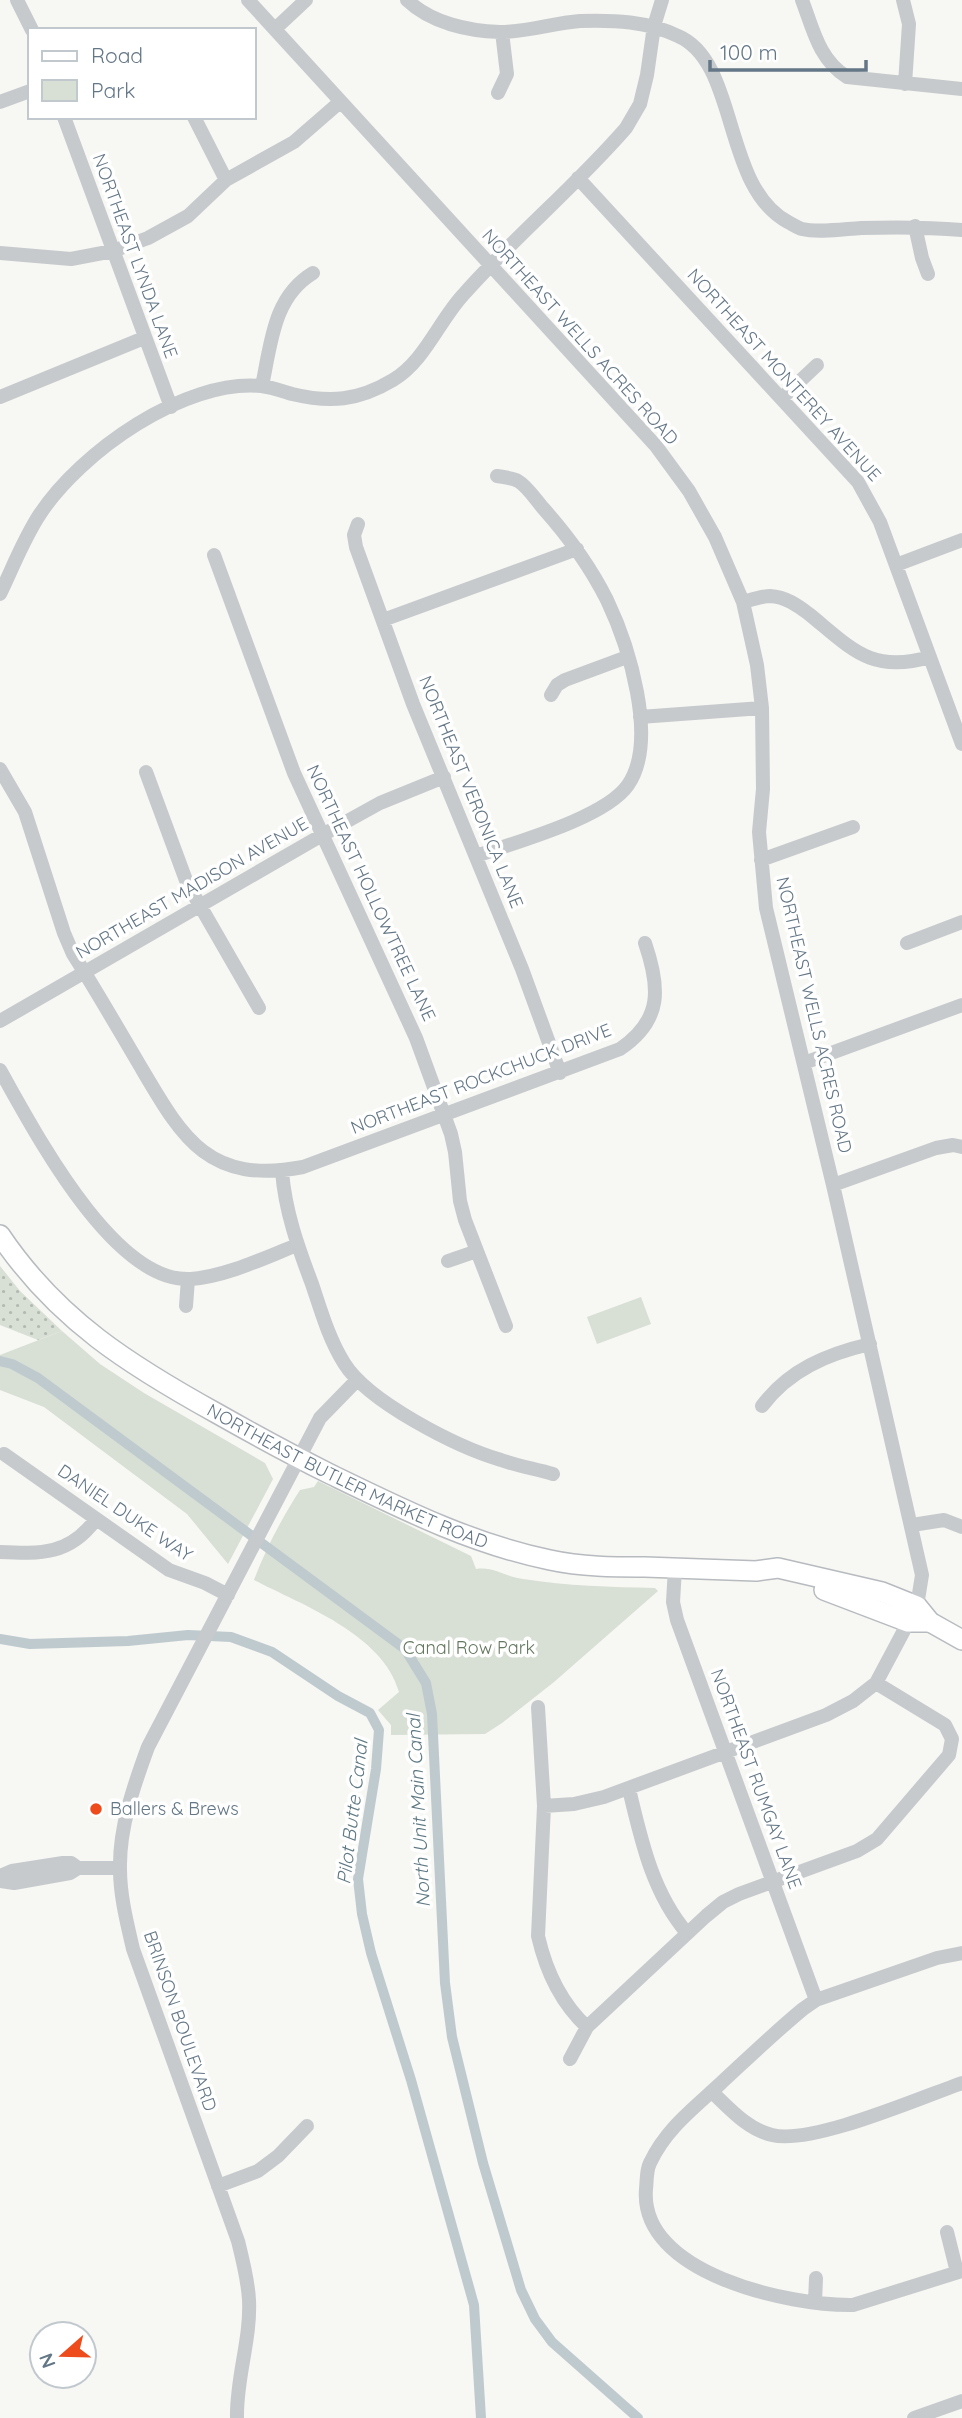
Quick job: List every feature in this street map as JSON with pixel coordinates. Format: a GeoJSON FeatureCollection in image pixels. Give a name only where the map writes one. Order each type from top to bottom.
{"type":"FeatureCollection","features":[{"type":"Feature","properties":{"kind":"main road","name":"NORTHEAST BUTLER MARKET ROAD"},"geometry":{"type":"LineString","coordinates":[[0,1235],[52,1297],[110,1349],[159,1381],[298,1458],[455,1533],[504,1550],[582,1565],[675,1568],[763,1575],[778,1568],[809,1574],[882,1592],[913,1614],[962,1640]]}},
{"type":"Feature","properties":{"kind":"street"},"geometry":{"type":"LineString","coordinates":[[17,0],[31,28]]}},
{"type":"Feature","properties":{"kind":"street","name":"NORTHEAST WELLS ACRES ROAD"},"geometry":{"type":"LineString","coordinates":[[248,0],[656,446],[689,491],[715,537],[743,602],[757,665],[762,708],[764,750],[759,832],[766,908],[912,1525],[922,1575],[913,1614]]}},
{"type":"Feature","properties":{"kind":"street"},"geometry":{"type":"LineString","coordinates":[[275,29],[306,0]]}},
{"type":"Feature","properties":{"kind":"street"},"geometry":{"type":"LineString","coordinates":[[407,0],[435,19],[459,27],[502,32],[577,22],[617,20],[654,26],[692,43],[703,53],[745,167],[760,196],[776,216],[802,229],[915,226],[962,230]]}},
{"type":"Feature","properties":{"kind":"street"},"geometry":{"type":"LineString","coordinates":[[0,594],[39,515],[61,486],[103,447],[135,426],[204,393],[231,386],[262,386],[321,400],[346,399],[395,379],[415,360],[447,314],[489,266],[625,128],[640,104],[654,26],[662,0]]}},
{"type":"Feature","properties":{"kind":"street"},"geometry":{"type":"LineString","coordinates":[[802,0],[820,47],[833,69],[847,77],[962,89]]}},
{"type":"Feature","properties":{"kind":"street"},"geometry":{"type":"LineString","coordinates":[[904,0],[909,24],[905,84]]}},
{"type":"Feature","properties":{"kind":"street"},"geometry":{"type":"LineString","coordinates":[[498,93],[507,74],[502,32]]}},
{"type":"Feature","properties":{"kind":"street"},"geometry":{"type":"LineString","coordinates":[[0,102],[28,92]]}},
{"type":"Feature","properties":{"kind":"street"},"geometry":{"type":"LineString","coordinates":[[0,253],[71,259],[113,251],[169,228],[188,216],[226,180],[294,142],[340,102]]}},
{"type":"Feature","properties":{"kind":"street","name":"NORTHEAST LYNDA LANE"},"geometry":{"type":"LineString","coordinates":[[65,119],[171,407]]}},
{"type":"Feature","properties":{"kind":"street"},"geometry":{"type":"LineString","coordinates":[[195,119],[226,180]]}},
{"type":"Feature","properties":{"kind":"street","name":"NORTHEAST MONTEREY AVENUE"},"geometry":{"type":"LineString","coordinates":[[578,178],[858,482],[880,522],[962,744]]}},
{"type":"Feature","properties":{"kind":"street"},"geometry":{"type":"LineString","coordinates":[[915,226],[922,258],[929,274]]}},
{"type":"Feature","properties":{"kind":"street"},"geometry":{"type":"LineString","coordinates":[[262,386],[273,331],[282,305],[292,288],[313,273]]}},
{"type":"Feature","properties":{"kind":"street"},"geometry":{"type":"LineString","coordinates":[[0,397],[144,338]]}},
{"type":"Feature","properties":{"kind":"street"},"geometry":{"type":"LineString","coordinates":[[782,398],[817,365]]}},
{"type":"Feature","properties":{"kind":"street"},"geometry":{"type":"LineString","coordinates":[[476,856],[584,817],[617,798],[630,783],[638,764],[640,717],[619,628],[606,599],[577,549],[518,481],[497,476]]}},
{"type":"Feature","properties":{"kind":"street","name":"NORTHEAST VERONICA LANE"},"geometry":{"type":"LineString","coordinates":[[358,524],[354,535],[356,547],[413,704],[522,969],[560,1073]]}},
{"type":"Feature","properties":{"kind":"street"},"geometry":{"type":"LineString","coordinates":[[896,565],[962,540]]}},
{"type":"Feature","properties":{"kind":"street"},"geometry":{"type":"LineString","coordinates":[[383,620],[577,549]]}},
{"type":"Feature","properties":{"kind":"street","name":"NORTHEAST HOLLOWTREE LANE"},"geometry":{"type":"LineString","coordinates":[[214,555],[280,740],[402,1005],[445,1115],[456,1152],[460,1201],[506,1326]]}},
{"type":"Feature","properties":{"kind":"street"},"geometry":{"type":"LineString","coordinates":[[743,602],[769,596],[794,602],[853,649],[880,662],[906,664],[930,657]]}},
{"type":"Feature","properties":{"kind":"street"},"geometry":{"type":"LineString","coordinates":[[551,695],[557,685],[565,680],[627,657]]}},
{"type":"Feature","properties":{"kind":"street"},"geometry":{"type":"LineString","coordinates":[[640,717],[762,708]]}},
{"type":"Feature","properties":{"kind":"street","name":"NORTHEAST ROCKCHUCK DRIVE"},"geometry":{"type":"LineString","coordinates":[[0,769],[25,812],[64,933],[84,972],[170,1117],[190,1142],[212,1158],[235,1167],[258,1171],[282,1171],[303,1167],[620,1049],[636,1038],[653,1010],[657,991],[645,943]]}},
{"type":"Feature","properties":{"kind":"street"},"geometry":{"type":"LineString","coordinates":[[146,772],[180,866],[259,1008]]}},
{"type":"Feature","properties":{"kind":"street","name":"NORTHEAST MADISON AVENUE"},"geometry":{"type":"LineString","coordinates":[[0,1021],[380,803],[444,777]]}},
{"type":"Feature","properties":{"kind":"street"},"geometry":{"type":"LineString","coordinates":[[761,860],[853,827]]}},
{"type":"Feature","properties":{"kind":"street"},"geometry":{"type":"LineString","coordinates":[[907,943],[962,922]]}},
{"type":"Feature","properties":{"kind":"street"},"geometry":{"type":"LineString","coordinates":[[804,1063],[962,1005]]}},
{"type":"Feature","properties":{"kind":"street"},"geometry":{"type":"LineString","coordinates":[[0,1070],[55,1166],[101,1225],[139,1261],[165,1274],[188,1279],[224,1272],[298,1245]]}},
{"type":"Feature","properties":{"kind":"street"},"geometry":{"type":"LineString","coordinates":[[833,1185],[936,1148],[953,1145],[962,1147]]}},
{"type":"Feature","properties":{"kind":"street"},"geometry":{"type":"LineString","coordinates":[[282,1171],[284,1199],[334,1346],[357,1380],[377,1399],[454,1441],[499,1460],[553,1474]]}},
{"type":"Feature","properties":{"kind":"street"},"geometry":{"type":"LineString","coordinates":[[448,1261],[477,1251]]}},
{"type":"Feature","properties":{"kind":"street"},"geometry":{"type":"LineString","coordinates":[[186,1306],[188,1279]]}},
{"type":"Feature","properties":{"kind":"street"},"geometry":{"type":"LineString","coordinates":[[762,1406],[777,1387],[817,1362],[838,1352],[870,1345]]}},
{"type":"Feature","properties":{"kind":"street","name":"BRINSON BOULEVARD"},"geometry":{"type":"LineString","coordinates":[[237,2418],[237,2393],[248,2325],[247,2276],[238,2241],[132,1949],[124,1912],[120,1868],[122,1843],[139,1771],[148,1747],[320,1419],[334,1401],[357,1380]]}},
{"type":"Feature","properties":{"kind":"street","name":"DANIEL DUKE WAY"},"geometry":{"type":"LineString","coordinates":[[4,1454],[169,1570],[228,1595]]}},
{"type":"Feature","properties":{"kind":"street"},"geometry":{"type":"LineString","coordinates":[[0,1552],[36,1554],[55,1550],[72,1543],[87,1532],[96,1520]]}},
{"type":"Feature","properties":{"kind":"street"},"geometry":{"type":"LineString","coordinates":[[912,1525],[944,1520],[962,1527]]}},
{"type":"Feature","properties":{"kind":"street","name":"NORTHEAST RUMGAY LANE"},"geometry":{"type":"LineString","coordinates":[[675,1568],[673,1602],[677,1620],[816,2000]]}},
{"type":"Feature","properties":{"kind":"street"},"geometry":{"type":"LineString","coordinates":[[544,1806],[574,1804],[629,1788],[826,1715],[853,1701],[876,1683],[913,1614]]}},
{"type":"Feature","properties":{"kind":"street"},"geometry":{"type":"LineString","coordinates":[[570,2059],[587,2027],[723,1902],[857,1851],[877,1839],[949,1755],[952,1739],[945,1725],[876,1683]]}},
{"type":"Feature","properties":{"kind":"street"},"geometry":{"type":"LineString","coordinates":[[538,1707],[544,1806],[538,1936],[542,1956],[552,1978],[570,2009],[587,2027]]}},
{"type":"Feature","properties":{"kind":"street"},"geometry":{"type":"LineString","coordinates":[[629,1788],[654,1879],[677,1923],[687,1933]]}},
{"type":"Feature","properties":{"kind":"street"},"geometry":{"type":"LineString","coordinates":[[0,1879],[12,1871],[47,1864],[71,1863],[78,1868],[120,1868]]}},
{"type":"Feature","properties":{"kind":"street"},"geometry":{"type":"LineString","coordinates":[[947,2232],[960,2272],[853,2305],[815,2302],[757,2291],[712,2276],[682,2258],[665,2243],[650,2222],[645,2199],[648,2166],[664,2136],[779,2029],[816,2000],[937,1958],[962,1953]]}},
{"type":"Feature","properties":{"kind":"street"},"geometry":{"type":"LineString","coordinates":[[712,2092],[747,2124],[784,2137],[820,2133],[962,2083]]}},
{"type":"Feature","properties":{"kind":"street"},"geometry":{"type":"LineString","coordinates":[[218,2186],[258,2171],[278,2156],[307,2126]]}},
{"type":"Feature","properties":{"kind":"street"},"geometry":{"type":"LineString","coordinates":[[815,2302],[816,2278]]}},
{"type":"Feature","properties":{"kind":"street"},"geometry":{"type":"LineString","coordinates":[[914,2418],[962,2401]]}},
{"type":"Feature","properties":{"kind":"green space"},"geometry":{"type":"Polygon","coordinates":[[[0,1266],[20,1291],[62,1331],[38,1340],[0,1325],[0,1266]]]}},
{"type":"Feature","properties":{"kind":"green space"},"geometry":{"type":"Polygon","coordinates":[[[641,1297],[651,1324],[597,1344],[587,1317],[641,1297]]]}},
{"type":"Feature","properties":{"kind":"green space"},"geometry":{"type":"Polygon","coordinates":[[[62,1331],[100,1364],[144,1393],[265,1463],[273,1479],[228,1564],[187,1514],[44,1407],[0,1390],[0,1355],[62,1331]]]}},
{"type":"Feature","properties":{"kind":"green space","name":"Canal Row Park"},"geometry":{"type":"Polygon","coordinates":[[[318,1481],[471,1556],[476,1569],[488,1569],[517,1578],[540,1581],[655,1588],[658,1591],[554,1682],[485,1734],[391,1735],[391,1725],[378,1710],[399,1692],[390,1672],[376,1654],[359,1638],[317,1611],[254,1580],[274,1534],[300,1490],[314,1487],[318,1481]]]}},
{"type":"Feature","properties":{"kind":"waterway","name":"North Unit Main Canal"},"geometry":{"type":"LineString","coordinates":[[0,1361],[12,1364],[38,1378],[405,1649],[426,1683],[432,1714],[445,1983],[452,2037],[483,2163],[521,2290],[535,2319],[552,2342],[638,2418]]}},
{"type":"Feature","properties":{"kind":"waterway","name":"Pilot Butte Canal"},"geometry":{"type":"LineString","coordinates":[[0,1639],[30,1644],[128,1641],[188,1635],[231,1637],[272,1652],[338,1696],[370,1713],[379,1730],[376,1769],[358,1879],[362,1914],[474,2305],[481,2418]]}},
{"type":"Feature","properties":{"kind":"place","name":"Ballers & Brews"},"geometry":{"type":"Point","coordinates":[96,1809]}}]}
